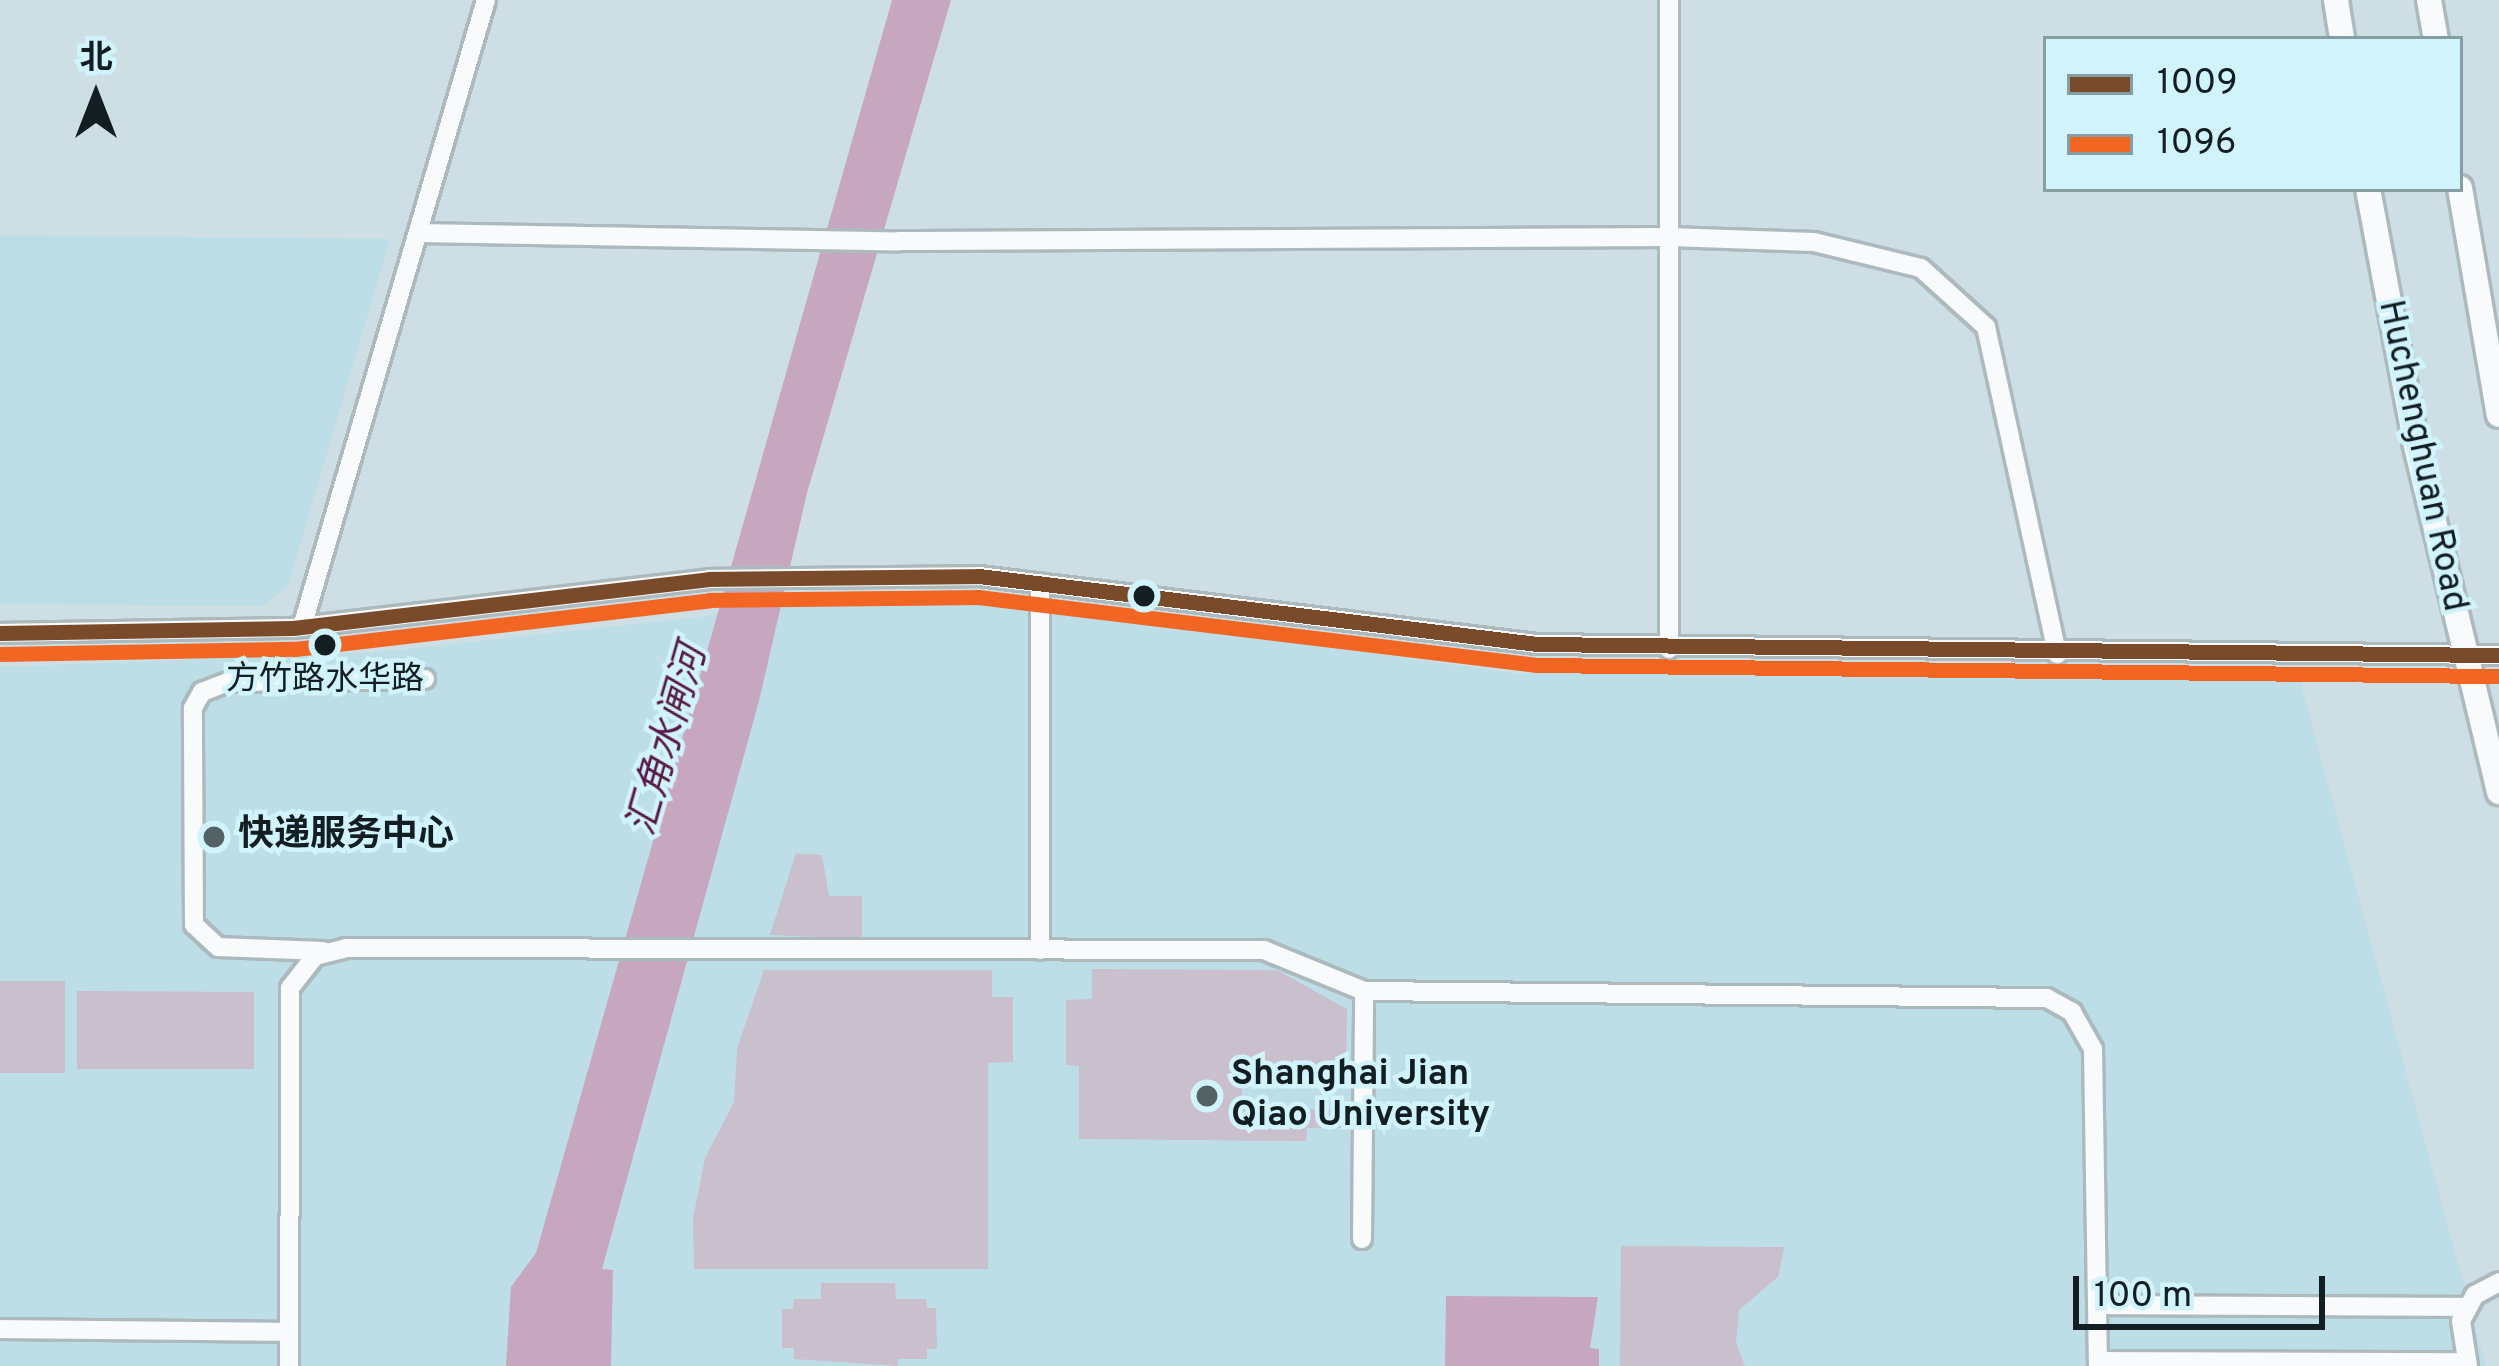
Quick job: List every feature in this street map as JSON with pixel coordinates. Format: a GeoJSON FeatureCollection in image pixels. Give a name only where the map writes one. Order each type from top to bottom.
{"type":"FeatureCollection","features":[{"type":"Feature","properties":{"kind":"main road"},"geometry":{"type":"LineString","coordinates":[[2336,0],[2342,36]]}},
{"type":"Feature","properties":{"kind":"main road"},"geometry":{"type":"LineString","coordinates":[[2429,0],[2435,36]]}},
{"type":"Feature","properties":{"kind":"main road","name":"Huchenghuan Road"},"geometry":{"type":"LineString","coordinates":[[2369,192],[2465,658],[2499,792]]}},
{"type":"Feature","properties":{"kind":"main road"},"geometry":{"type":"LineString","coordinates":[[2461,192],[2499,415]]}},
{"type":"Feature","properties":{"kind":"street"},"geometry":{"type":"LineString","coordinates":[[302,627],[485,0]]}},
{"type":"Feature","properties":{"kind":"street"},"geometry":{"type":"LineString","coordinates":[[1669,0],[1670,649]]}},
{"type":"Feature","properties":{"kind":"street"},"geometry":{"type":"LineString","coordinates":[[418,233],[899,241],[1670,237],[1814,242],[1921,268],[1987,327],[2057,654]]}},
{"type":"Feature","properties":{"kind":"street"},"geometry":{"type":"LineString","coordinates":[[0,633],[302,627],[709,579],[800,576],[1040,584],[1537,644],[2057,654],[2499,655]]}},
{"type":"Feature","properties":{"kind":"street"},"geometry":{"type":"LineString","coordinates":[[1040,584],[1040,950]]}},
{"type":"Feature","properties":{"kind":"street"},"geometry":{"type":"LineString","coordinates":[[425,679],[228,682],[202,692],[193,708],[194,925],[218,947],[323,951],[1277,951],[1364,992],[2028,996],[2061,1003],[2093,1049],[2098,1364],[2467,1364],[2459,1336],[2466,1307]]}},
{"type":"Feature","properties":{"kind":"street"},"geometry":{"type":"LineString","coordinates":[[289,1366],[290,988],[323,951]]}},
{"type":"Feature","properties":{"kind":"street"},"geometry":{"type":"LineString","coordinates":[[1362,1239],[1364,992]]}},
{"type":"Feature","properties":{"kind":"street"},"geometry":{"type":"LineString","coordinates":[[2098,1305],[2466,1307],[2499,1282]]}},
{"type":"Feature","properties":{"kind":"street"},"geometry":{"type":"LineString","coordinates":[[0,1329],[289,1331]]}},
{"type":"Feature","properties":{"kind":"shaded area"},"geometry":{"type":"Polygon","coordinates":[[[892,0],[951,0],[807,493],[759,701],[602,1269],[613,1270],[611,1366],[506,1366],[511,1287],[536,1253],[892,0]]]}},
{"type":"Feature","properties":{"kind":"shaded area"},"geometry":{"type":"Polygon","coordinates":[[[0,235],[390,239],[288,586],[263,606],[0,604],[0,235]]]}},
{"type":"Feature","properties":{"kind":"shaded area","name":"Shanghai Jian Qiao University"},"geometry":{"type":"Polygon","coordinates":[[[876,598],[1024,605],[1512,673],[2299,677],[2486,1366],[0,1366],[0,667],[377,652],[876,598]]]}},
{"type":"Feature","properties":{"kind":"shaded area"},"geometry":{"type":"Polygon","coordinates":[[[796,853],[822,855],[829,896],[862,896],[862,939],[770,935],[796,853]]]}},
{"type":"Feature","properties":{"kind":"shaded area"},"geometry":{"type":"Polygon","coordinates":[[[1092,969],[1277,970],[1347,1009],[1346,1084],[1242,1083],[1241,1108],[1349,1110],[1349,1128],[1307,1128],[1306,1141],[1079,1139],[1079,1066],[1066,1065],[1066,1000],[1092,999],[1092,969]]]}},
{"type":"Feature","properties":{"kind":"shaded area"},"geometry":{"type":"Polygon","coordinates":[[[764,970],[992,970],[992,997],[1013,997],[1013,1062],[988,1063],[988,1269],[694,1269],[693,1219],[705,1158],[734,1102],[737,1049],[764,970]]]}},
{"type":"Feature","properties":{"kind":"shaded area"},"geometry":{"type":"Polygon","coordinates":[[[0,981],[65,981],[65,1073],[0,1073],[0,981]]]}},
{"type":"Feature","properties":{"kind":"shaded area"},"geometry":{"type":"Polygon","coordinates":[[[77,991],[254,992],[254,1069],[77,1069],[77,991]]]}},
{"type":"Feature","properties":{"kind":"shaded area"},"geometry":{"type":"Polygon","coordinates":[[[1621,1246],[1784,1247],[1778,1277],[1739,1310],[1736,1343],[1745,1366],[1620,1366],[1621,1246]]]}},
{"type":"Feature","properties":{"kind":"shaded area"},"geometry":{"type":"Polygon","coordinates":[[[821,1283],[895,1283],[896,1299],[926,1299],[927,1308],[936,1308],[937,1349],[927,1349],[927,1359],[898,1359],[898,1366],[794,1359],[794,1348],[782,1348],[782,1309],[793,1309],[794,1299],[821,1299],[821,1283]]]}},
{"type":"Feature","properties":{"kind":"shaded area"},"geometry":{"type":"Polygon","coordinates":[[[1446,1296],[1598,1297],[1590,1348],[1599,1349],[1599,1366],[1445,1366],[1446,1296]]]}},
{"type":"Feature","properties":{"kind":"transit line","name":"1009"},"geometry":{"type":"LineString","coordinates":[[0,633],[293,628],[709,579],[979,576],[1537,644],[2499,655]]}},
{"type":"Feature","properties":{"kind":"transit line","name":"1096"},"geometry":{"type":"LineString","coordinates":[[0,654],[295,649],[710,600],[978,597],[1537,665],[2499,676]]}},
{"type":"Feature","properties":{"kind":"place","name":"方竹路水华路"},"geometry":{"type":"Point","coordinates":[325,645]}},
{"type":"Feature","properties":{"kind":"place","name":"快递服务中心"},"geometry":{"type":"Point","coordinates":[214,837]}},
{"type":"Feature","properties":{"kind":"place","name":"Shanghai Jian Qiao University"},"geometry":{"type":"Point","coordinates":[1207,1096]}},
{"type":"Feature","properties":{"kind":"water label","name":"汇角水闸河"},"geometry":{"type":"Point","coordinates":[670,741]}}]}
